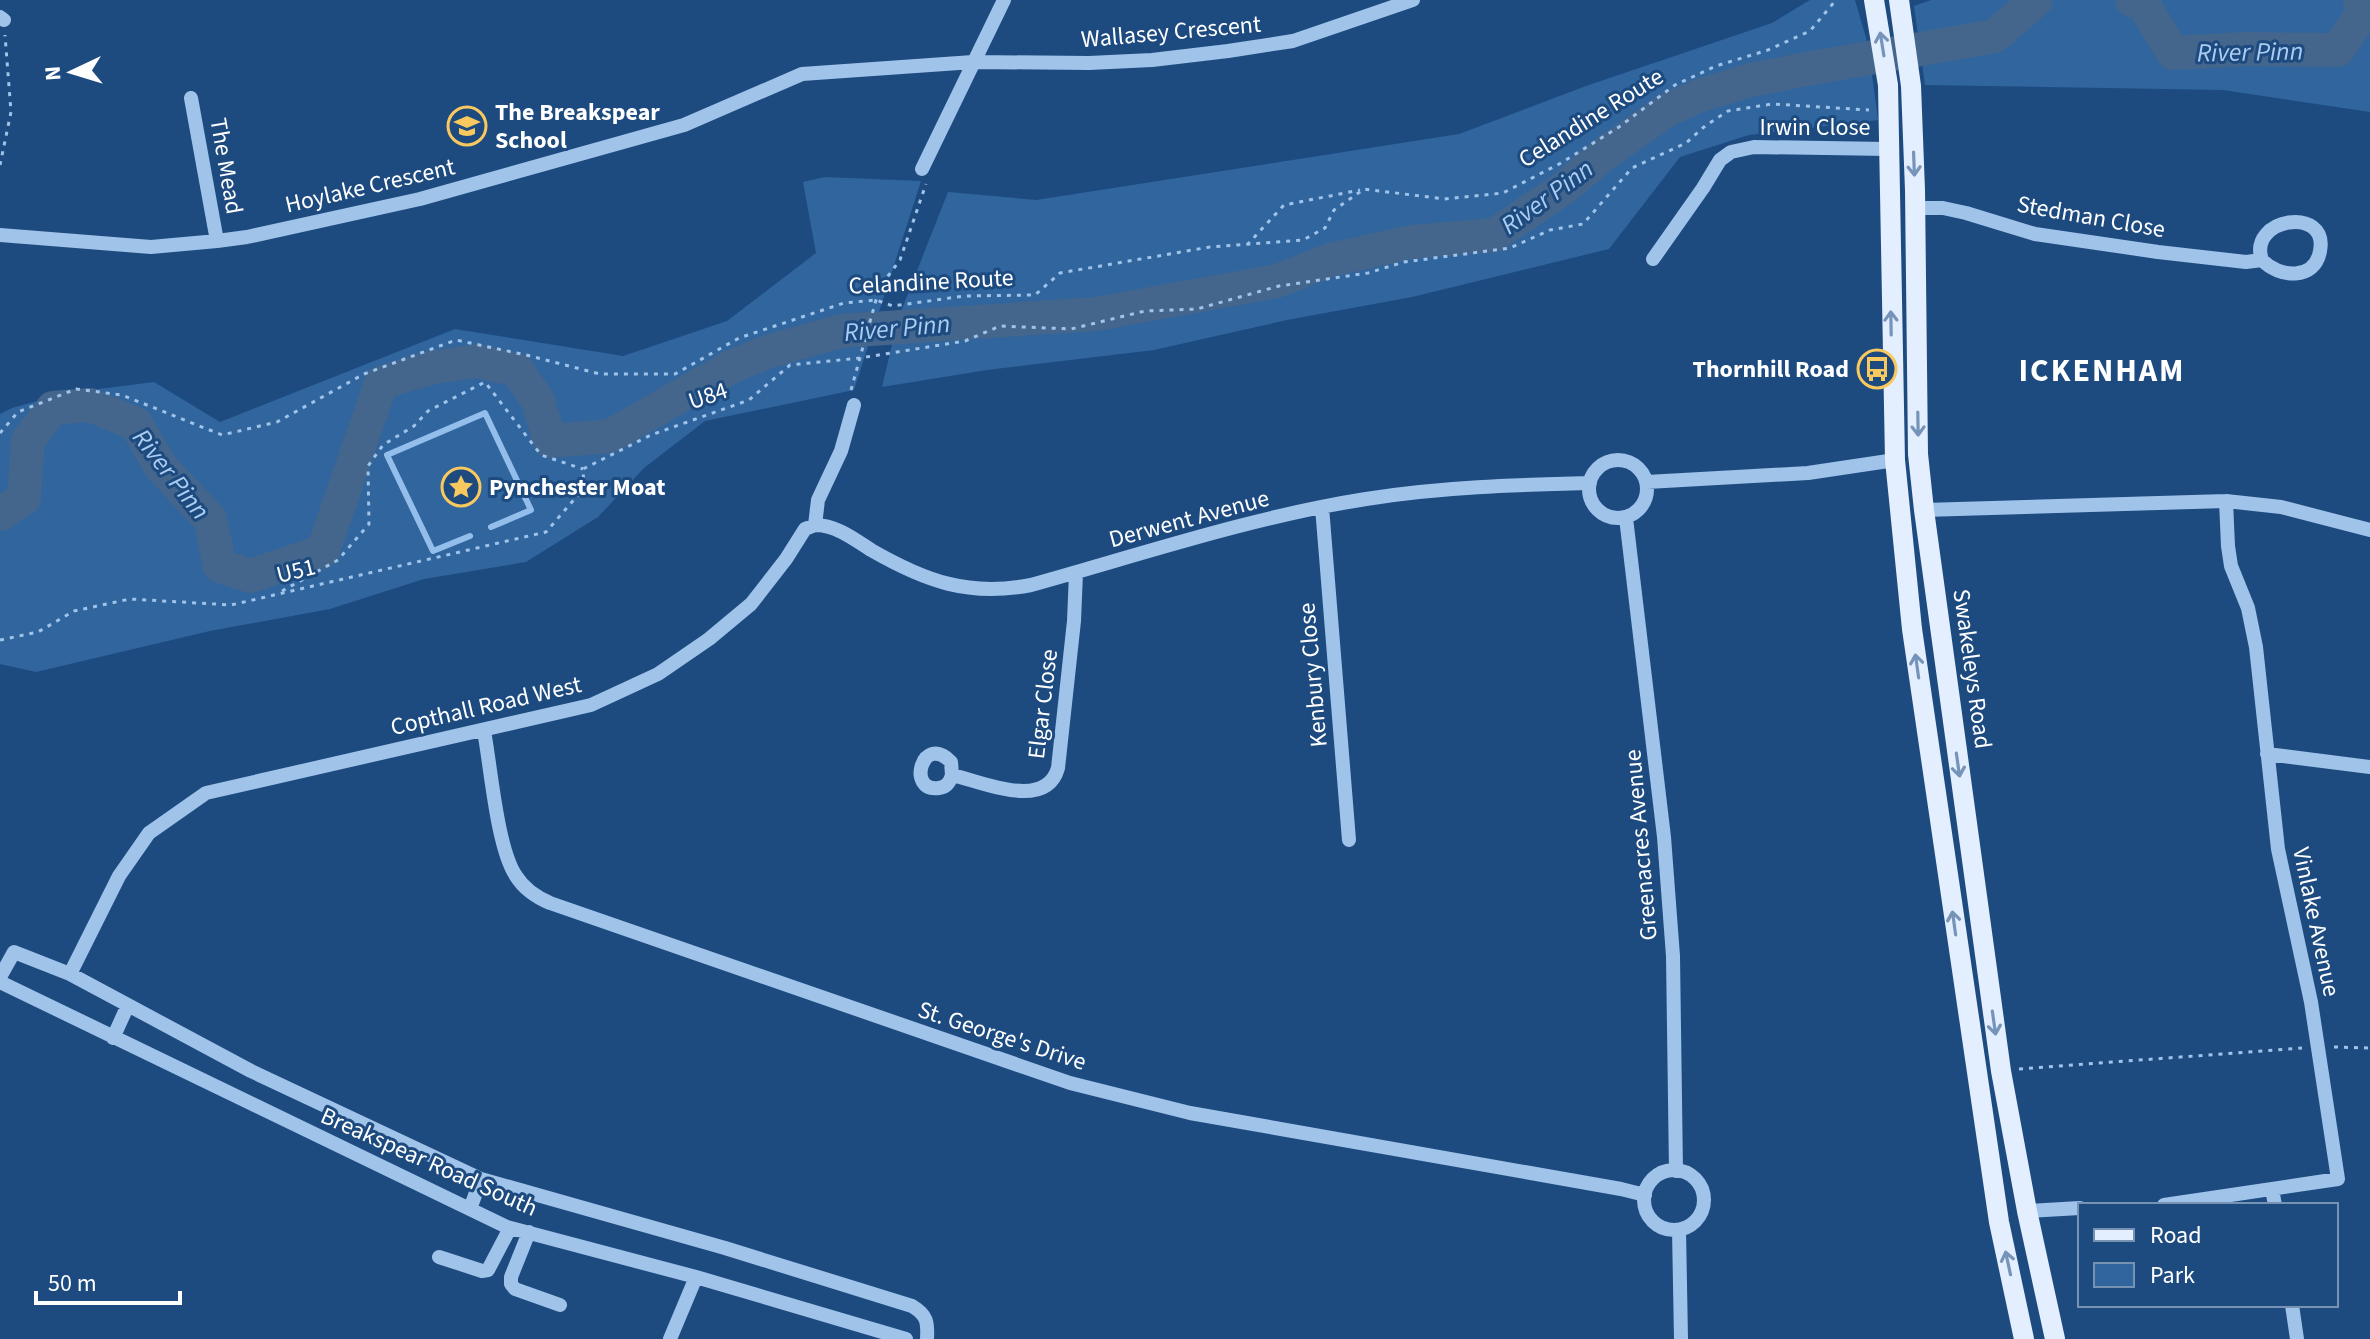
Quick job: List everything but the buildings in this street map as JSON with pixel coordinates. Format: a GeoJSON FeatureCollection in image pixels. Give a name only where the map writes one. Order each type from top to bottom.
{"type":"FeatureCollection","features":[{"type":"Feature","properties":{"kind":"main road"},"geometry":{"type":"LineString","coordinates":[[1875,1],[1888,85],[1895,460],[1910,615],[1999,1222],[2024,1339]]}},
{"type":"Feature","properties":{"kind":"main road","name":"Swakeleys Road"},"geometry":{"type":"LineString","coordinates":[[1900,9],[1911,86],[1918,454],[1924,510],[2001,1071],[2055,1339]]}},
{"type":"Feature","properties":{"kind":"main road"},"geometry":{"type":"LineString","coordinates":[[1889,230],[1916,229]]}},
{"type":"Feature","properties":{"kind":"main road"},"geometry":{"type":"LineString","coordinates":[[1923,711],[1951,709]]}},
{"type":"Feature","properties":{"kind":"street"},"geometry":{"type":"LineString","coordinates":[[922,169],[1004,0]]}},
{"type":"Feature","properties":{"kind":"street","name":"Wallasey Crescent"},"geometry":{"type":"LineString","coordinates":[[973,62],[1089,63],[1152,60],[1228,51],[1293,41],[1413,0]]}},
{"type":"Feature","properties":{"kind":"street","name":"Hoylake Crescent"},"geometry":{"type":"LineString","coordinates":[[0,235],[151,247],[217,241],[420,199],[684,125],[802,74],[973,62]]}},
{"type":"Feature","properties":{"kind":"street","name":"The Mead"},"geometry":{"type":"LineString","coordinates":[[191,98],[217,241]]}},
{"type":"Feature","properties":{"kind":"street","name":"Irwin Close"},"geometry":{"type":"LineString","coordinates":[[1653,259],[1720,160],[1731,152],[1754,147],[1888,149]]}},
{"type":"Feature","properties":{"kind":"street","name":"Stedman Close"},"geometry":{"type":"LineString","coordinates":[[1915,208],[1943,208],[2035,234],[2081,241],[2246,262],[2262,260]]}},
{"type":"Feature","properties":{"kind":"street","name":"Stedman Close"},"geometry":{"type":"LineString","coordinates":[[2305,222],[2316,228],[2321,248],[2312,268],[2281,272],[2267,266],[2262,260],[2259,252],[2262,240],[2274,227],[2305,222]]}},
{"type":"Feature","properties":{"kind":"street","name":"Copthall Road West"},"geometry":{"type":"LineString","coordinates":[[70,974],[119,876],[149,833],[206,793],[591,705],[658,674],[709,639],[751,604],[805,529],[815,525],[818,500],[841,451],[854,405]]}},
{"type":"Feature","properties":{"kind":"street"},"geometry":{"type":"LineString","coordinates":[[1619,459],[1638,467],[1647,482],[1648,493],[1638,511],[1626,518],[1616,519],[1598,511],[1589,493],[1590,483],[1600,465],[1619,459]]}},
{"type":"Feature","properties":{"kind":"street"},"geometry":{"type":"LineString","coordinates":[[1647,482],[1808,473],[1895,460]]}},
{"type":"Feature","properties":{"kind":"street","name":"Derwent Avenue"},"geometry":{"type":"LineString","coordinates":[[815,525],[835,529],[925,578],[980,590],[1014,588],[1243,524],[1366,499],[1468,486],[1590,483]]}},
{"type":"Feature","properties":{"kind":"street"},"geometry":{"type":"LineString","coordinates":[[1924,510],[2226,501],[2281,507],[2370,530]]}},
{"type":"Feature","properties":{"kind":"street","name":"Vinlake Avenue"},"geometry":{"type":"LineString","coordinates":[[2178,1203],[2338,1179],[2318,1046],[2278,849],[2256,647],[2248,608],[2231,566],[2226,501]]}},
{"type":"Feature","properties":{"kind":"street","name":"Kenbury Close"},"geometry":{"type":"LineString","coordinates":[[1322,507],[1349,840]]}},
{"type":"Feature","properties":{"kind":"street","name":"Greenacres Avenue"},"geometry":{"type":"LineString","coordinates":[[1626,518],[1664,837],[1671,926],[1676,1171]]}},
{"type":"Feature","properties":{"kind":"street","name":"Elgar Close"},"geometry":{"type":"LineString","coordinates":[[952,775],[1031,792],[1044,789],[1054,780],[1067,688],[1076,573]]}},
{"type":"Feature","properties":{"kind":"street","name":"St. George's Drive"},"geometry":{"type":"LineString","coordinates":[[484,731],[509,863],[522,884],[550,903],[1070,1083],[1190,1113],[1645,1195]]}},
{"type":"Feature","properties":{"kind":"street"},"geometry":{"type":"LineString","coordinates":[[2267,754],[2370,767]]}},
{"type":"Feature","properties":{"kind":"street"},"geometry":{"type":"LineString","coordinates":[[0,980],[14,952],[70,974],[251,1071],[481,1179],[725,1248],[912,1306],[924,1313],[928,1322],[927,1339]]}},
{"type":"Feature","properties":{"kind":"street","name":"Breakspear Road South"},"geometry":{"type":"LineString","coordinates":[[0,980],[113,1038],[510,1228],[696,1277],[906,1339]]}},
{"type":"Feature","properties":{"kind":"street"},"geometry":{"type":"LineString","coordinates":[[113,1038],[128,1005]]}},
{"type":"Feature","properties":{"kind":"street"},"geometry":{"type":"LineString","coordinates":[[1676,1171],[1692,1177],[1704,1199],[1700,1215],[1679,1230],[1656,1224],[1646,1211],[1645,1195],[1659,1174],[1676,1171]]}},
{"type":"Feature","properties":{"kind":"street"},"geometry":{"type":"LineString","coordinates":[[470,1209],[481,1179]]}},
{"type":"Feature","properties":{"kind":"street"},"geometry":{"type":"LineString","coordinates":[[2272,1189],[2275,1203]]}},
{"type":"Feature","properties":{"kind":"street"},"geometry":{"type":"LineString","coordinates":[[2027,1211],[2078,1208]]}},
{"type":"Feature","properties":{"kind":"street"},"geometry":{"type":"LineString","coordinates":[[439,1257],[482,1271],[488,1270],[510,1228]]}},
{"type":"Feature","properties":{"kind":"street"},"geometry":{"type":"LineString","coordinates":[[1679,1230],[1681,1339]]}},
{"type":"Feature","properties":{"kind":"street"},"geometry":{"type":"LineString","coordinates":[[529,1232],[511,1284],[515,1289],[560,1305]]}},
{"type":"Feature","properties":{"kind":"street"},"geometry":{"type":"LineString","coordinates":[[670,1339],[696,1277]]}},
{"type":"Feature","properties":{"kind":"street"},"geometry":{"type":"LineString","coordinates":[[2292,1307],[2297,1339]]}},
{"type":"Feature","properties":{"kind":"path","name":"Celandine Route"},"geometry":{"type":"LineString","coordinates":[[0,433],[18,412],[76,389],[122,395],[222,435],[277,422],[364,374],[456,340],[600,374],[675,374],[739,338],[844,303],[876,300],[893,306],[964,296],[1035,295],[1060,273],[1210,247],[1303,240],[1325,228],[1334,210],[1364,189],[1444,199],[1503,193],[1561,163],[1619,127],[1675,85],[1716,66],[1768,50],[1810,31],[1836,0]]}},
{"type":"Feature","properties":{"kind":"path"},"geometry":{"type":"LineString","coordinates":[[0,165],[11,112],[2,18]]}},
{"type":"Feature","properties":{"kind":"path","name":"U84"},"geometry":{"type":"LineString","coordinates":[[583,469],[651,435],[749,400],[790,365],[860,358],[965,341],[1000,326],[1071,329],[1145,311],[1197,309],[1279,286],[1368,273],[1404,262],[1510,248],[1550,230],[1583,224],[1632,168],[1686,143],[1728,111],[1772,104],[1889,110]]}},
{"type":"Feature","properties":{"kind":"path"},"geometry":{"type":"LineString","coordinates":[[854,405],[850,387],[876,300],[885,280],[900,260],[926,184],[922,169]]}},
{"type":"Feature","properties":{"kind":"path"},"geometry":{"type":"LineString","coordinates":[[1247,246],[1284,205],[1364,189]]}},
{"type":"Feature","properties":{"kind":"path"},"geometry":{"type":"LineString","coordinates":[[278,594],[338,560],[369,524],[368,466],[383,445],[414,426],[428,411],[485,382],[541,455],[583,469]]}},
{"type":"Feature","properties":{"kind":"path","name":"U51"},"geometry":{"type":"LineString","coordinates":[[0,640],[38,632],[74,611],[130,599],[231,605],[546,532],[584,488],[583,469]]}},
{"type":"Feature","properties":{"kind":"path"},"geometry":{"type":"LineString","coordinates":[[2001,1071],[2318,1046],[2370,1048]]}},
{"type":"Feature","properties":{"kind":"green space"},"geometry":{"type":"Polygon","coordinates":[[[1810,0],[1855,0],[1868,45],[1878,120],[1749,135],[1680,157],[1609,249],[1412,297],[1287,320],[1154,350],[987,370],[882,387],[898,319],[948,192],[1036,200],[1459,134],[1586,86],[1772,23],[1810,0]]]}},
{"type":"Feature","properties":{"kind":"green space"},"geometry":{"type":"Polygon","coordinates":[[[1931,0],[2370,0],[2370,112],[2223,90],[1925,85],[1914,6],[1931,0]]]}},
{"type":"Feature","properties":{"kind":"green space"},"geometry":{"type":"Polygon","coordinates":[[[825,177],[921,181],[854,390],[705,421],[644,468],[598,517],[526,562],[424,579],[330,609],[210,631],[36,672],[0,664],[0,414],[67,393],[154,382],[220,422],[455,329],[623,356],[727,321],[816,253],[803,182],[825,177]]]}},
{"type":"Feature","properties":{"kind":"waterway","name":"River Pinn"},"geometry":{"type":"LineString","coordinates":[[0,514],[24,498],[28,440],[53,408],[90,405],[136,424],[160,466],[210,519],[220,566],[251,576],[323,551],[381,383],[429,368],[477,361],[517,370],[538,401],[550,441],[610,436],[731,367],[767,352],[841,331],[1096,314],[1277,281],[1330,260],[1411,242],[1494,235],[1564,188],[1604,154],[1667,110],[1701,95],[1751,80],[1995,36],[2036,0]]}},
{"type":"Feature","properties":{"kind":"waterway","name":"River Pinn"},"geometry":{"type":"LineString","coordinates":[[2132,0],[2144,5],[2173,53],[2244,49],[2338,50],[2362,14],[2360,0]]}},
{"type":"Feature","properties":{"kind":"waterway"},"geometry":{"type":"LineString","coordinates":[[470,536],[433,551],[387,455],[485,413],[531,510],[491,527]]}},
{"type":"Feature","properties":{"kind":"place","name":"The Breakspear School"},"geometry":{"type":"Point","coordinates":[467,126]}},
{"type":"Feature","properties":{"kind":"place","name":"Thornhill Road"},"geometry":{"type":"Point","coordinates":[1877,369]}},
{"type":"Feature","properties":{"kind":"place","name":"Pynchester Moat"},"geometry":{"type":"Point","coordinates":[461,487]}},
{"type":"Feature","properties":{"kind":"district","name":"ICKENHAM"},"geometry":{"type":"Point","coordinates":[2102,371]}}]}
